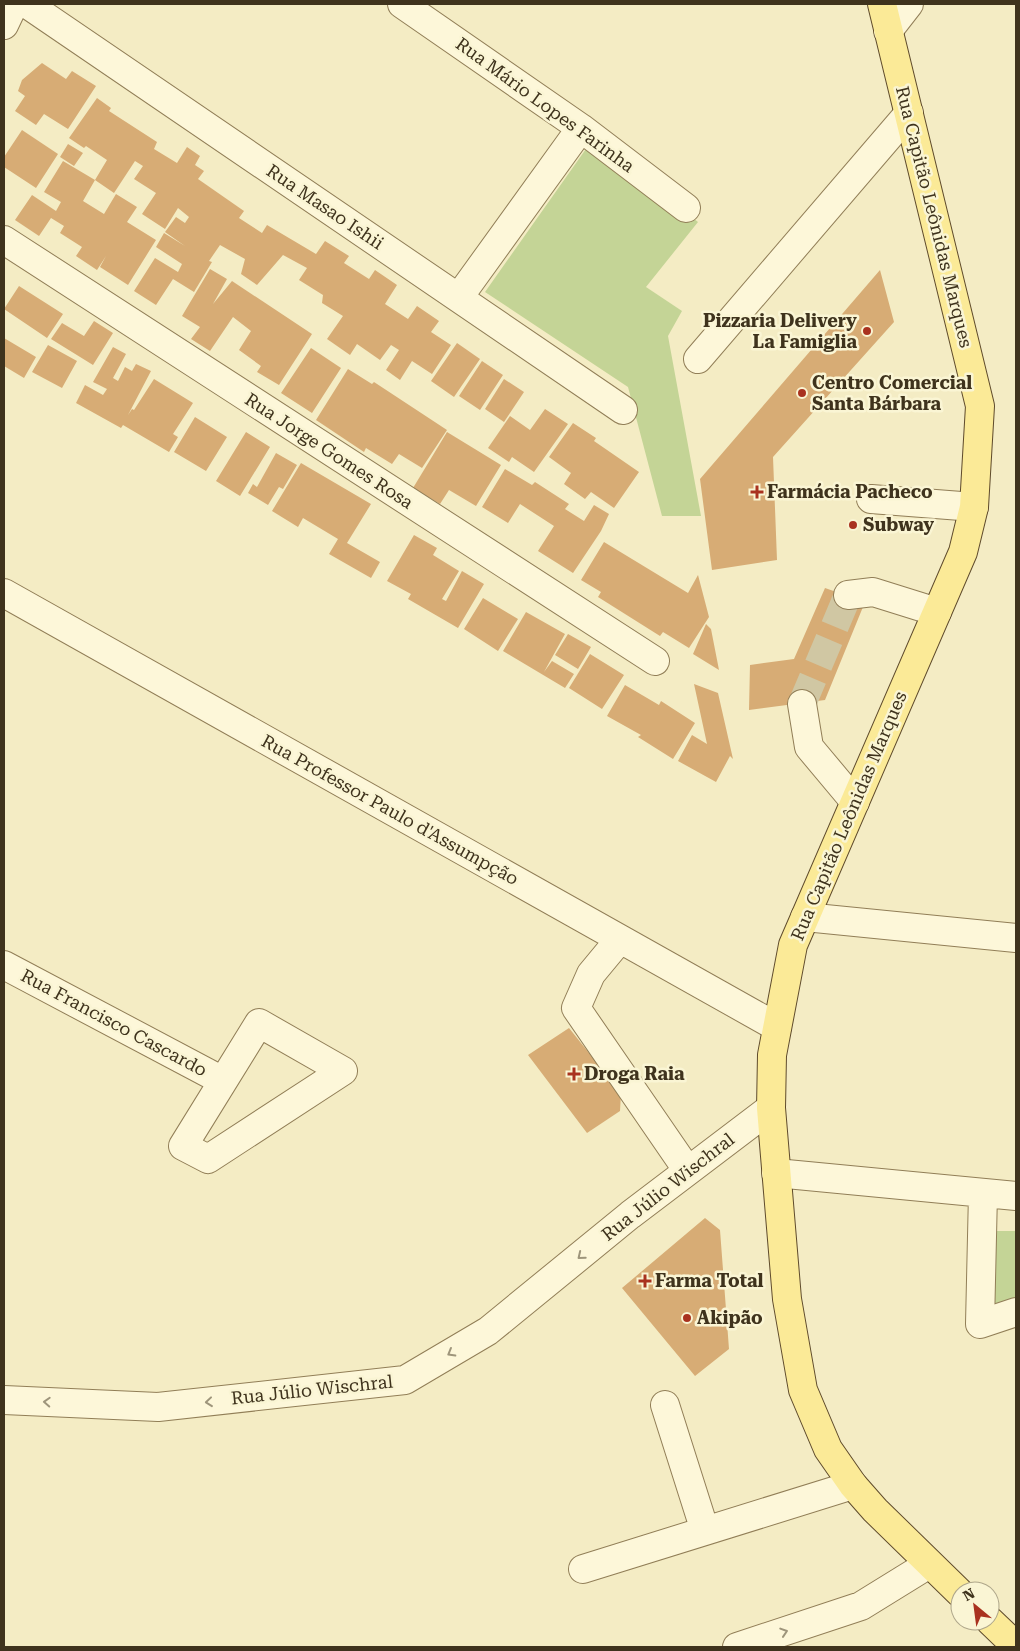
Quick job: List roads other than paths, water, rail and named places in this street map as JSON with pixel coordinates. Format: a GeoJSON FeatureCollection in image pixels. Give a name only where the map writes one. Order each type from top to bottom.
{"type":"FeatureCollection","features":[{"type":"Feature","properties":{"kind":"main road","name":"Rua Capitão Leônidas Marques"},"geometry":{"type":"LineString","coordinates":[[882,4],[980,406],[974,507],[963,552],[793,945],[772,1055],[771,1108],[787,1298],[803,1390],[828,1449],[853,1485],[875,1510],[950,1584]]}},
{"type":"Feature","properties":{"kind":"main road"},"geometry":{"type":"LineString","coordinates":[[1000,1631],[1016,1646]]}},
{"type":"Feature","properties":{"kind":"street"},"geometry":{"type":"LineString","coordinates":[[4,25],[14,4]]}},
{"type":"Feature","properties":{"kind":"street","name":"Rua Masao Ishii"},"geometry":{"type":"LineString","coordinates":[[27,4],[623,410]]}},
{"type":"Feature","properties":{"kind":"street","name":"Rua Mário Lopes Farinha"},"geometry":{"type":"LineString","coordinates":[[402,4],[581,128],[686,208]]}},
{"type":"Feature","properties":{"kind":"street"},"geometry":{"type":"LineString","coordinates":[[888,30],[909,4]]}},
{"type":"Feature","properties":{"kind":"street"},"geometry":{"type":"LineString","coordinates":[[698,359],[909,113]]}},
{"type":"Feature","properties":{"kind":"street"},"geometry":{"type":"LineString","coordinates":[[458,298],[581,128]]}},
{"type":"Feature","properties":{"kind":"street","name":"Rua Jorge Gomes Rosa"},"geometry":{"type":"LineString","coordinates":[[4,240],[655,661]]}},
{"type":"Feature","properties":{"kind":"street"},"geometry":{"type":"LineString","coordinates":[[871,499],[974,507]]}},
{"type":"Feature","properties":{"kind":"street","name":"Rua Professor Paulo d'Assumpção"},"geometry":{"type":"LineString","coordinates":[[4,592],[777,1027]]}},
{"type":"Feature","properties":{"kind":"street"},"geometry":{"type":"LineString","coordinates":[[848,595],[873,592],[937,612]]}},
{"type":"Feature","properties":{"kind":"street"},"geometry":{"type":"LineString","coordinates":[[802,704],[809,747],[855,802]]}},
{"type":"Feature","properties":{"kind":"street"},"geometry":{"type":"LineString","coordinates":[[805,917],[1016,938]]}},
{"type":"Feature","properties":{"kind":"street"},"geometry":{"type":"LineString","coordinates":[[620,939],[591,974],[576,1008],[688,1171]]}},
{"type":"Feature","properties":{"kind":"street","name":"Rua Francisco Cascardo"},"geometry":{"type":"LineString","coordinates":[[4,964],[223,1081]]}},
{"type":"Feature","properties":{"kind":"street","name":"Rua Francisco Cascardo"},"geometry":{"type":"LineString","coordinates":[[259,1023],[343,1071],[208,1159],[182,1146],[223,1081],[259,1023]]}},
{"type":"Feature","properties":{"kind":"street","name":"Rua Júlio Wischral"},"geometry":{"type":"LineString","coordinates":[[4,1400],[158,1407],[405,1380],[488,1331],[630,1215],[771,1108]]}},
{"type":"Feature","properties":{"kind":"street"},"geometry":{"type":"LineString","coordinates":[[776,1173],[1016,1196]]}},
{"type":"Feature","properties":{"kind":"street"},"geometry":{"type":"LineString","coordinates":[[983,1193],[980,1324],[1016,1312]]}},
{"type":"Feature","properties":{"kind":"street"},"geometry":{"type":"LineString","coordinates":[[665,1405],[705,1531]]}},
{"type":"Feature","properties":{"kind":"street"},"geometry":{"type":"LineString","coordinates":[[583,1569],[853,1485]]}},
{"type":"Feature","properties":{"kind":"street"},"geometry":{"type":"LineString","coordinates":[[737,1647],[861,1606],[928,1564]]}},
{"type":"Feature","properties":{"kind":"tunnel"},"geometry":{"type":"LineString","coordinates":[[802,704],[848,595]]}},
{"type":"Feature","properties":{"kind":"place","name":"Pizzaria Delivery La Famiglia"},"geometry":{"type":"Point","coordinates":[867,331]}},
{"type":"Feature","properties":{"kind":"place","name":"Centro Comercial Santa Bárbara"},"geometry":{"type":"Point","coordinates":[802,393]}},
{"type":"Feature","properties":{"kind":"place","name":"Farmácia Pacheco"},"geometry":{"type":"Point","coordinates":[757,492]}},
{"type":"Feature","properties":{"kind":"place","name":"Subway"},"geometry":{"type":"Point","coordinates":[853,525]}},
{"type":"Feature","properties":{"kind":"place","name":"Droga Raia"},"geometry":{"type":"Point","coordinates":[574,1074]}},
{"type":"Feature","properties":{"kind":"place","name":"Farma Total"},"geometry":{"type":"Point","coordinates":[645,1281]}},
{"type":"Feature","properties":{"kind":"place","name":"Akipão"},"geometry":{"type":"Point","coordinates":[687,1318]}}]}
